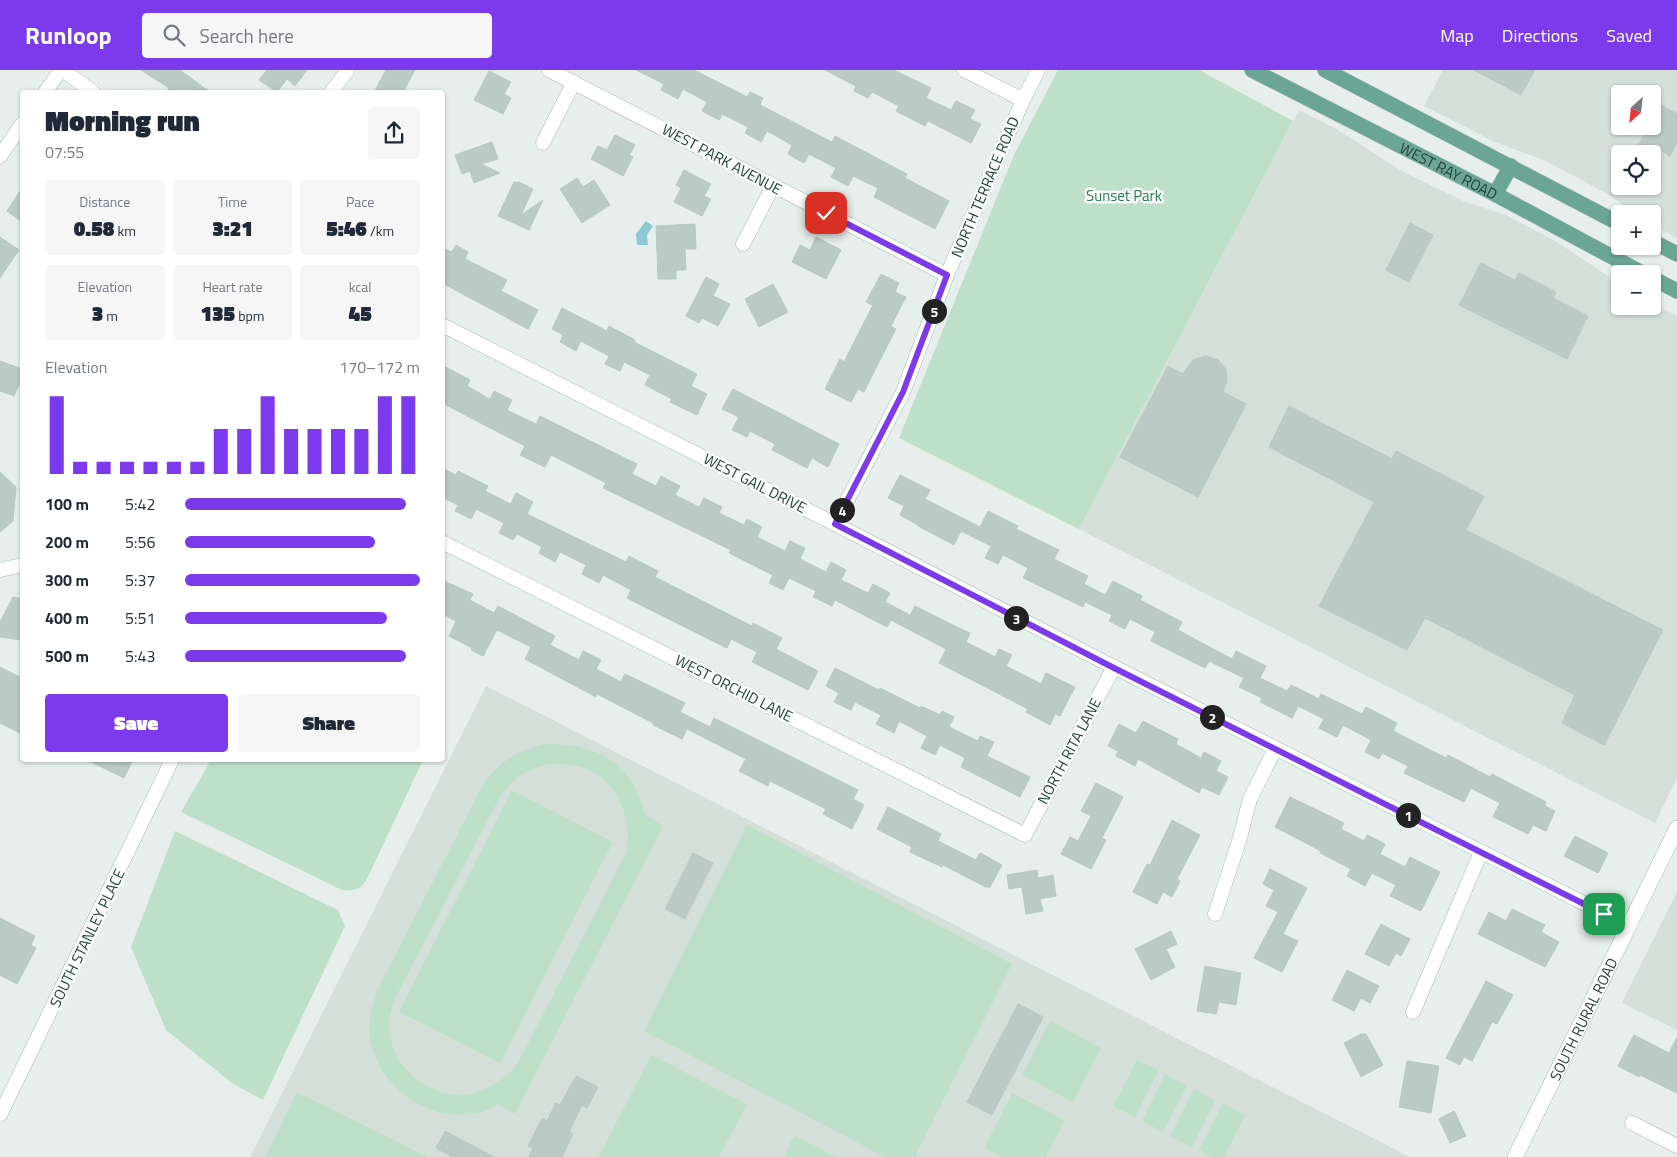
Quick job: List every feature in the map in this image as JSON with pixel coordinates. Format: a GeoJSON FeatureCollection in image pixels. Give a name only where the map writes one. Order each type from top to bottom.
{"type":"FeatureCollection","features":[{"type":"Feature","properties":{"kind":"main road","name":"WEST RAY ROAD"},"geometry":{"type":"LineString","coordinates":[[1252,70],[1495,194],[1627,265]]}},
{"type":"Feature","properties":{"kind":"main road"},"geometry":{"type":"LineString","coordinates":[[1325,70],[1611,219]]}},
{"type":"Feature","properties":{"kind":"main road"},"geometry":{"type":"LineString","coordinates":[[1495,194],[1511,166]]}},
{"type":"Feature","properties":{"kind":"main road"},"geometry":{"type":"LineString","coordinates":[[1661,246],[1677,254]]}},
{"type":"Feature","properties":{"kind":"main road"},"geometry":{"type":"LineString","coordinates":[[1661,283],[1677,291]]}},
{"type":"Feature","properties":{"kind":"main road","name":"SOUTH RURAL ROAD"},"geometry":{"type":"LineString","coordinates":[[1515,1157],[1677,828]]}},
{"type":"Feature","properties":{"kind":"street"},"geometry":{"type":"LineString","coordinates":[[47,90],[62,70],[90,90]]}},
{"type":"Feature","properties":{"kind":"street"},"geometry":{"type":"LineString","coordinates":[[333,90],[348,70]]}},
{"type":"Feature","properties":{"kind":"street","name":"WEST PARK AVENUE"},"geometry":{"type":"LineString","coordinates":[[549,70],[947,275]]}},
{"type":"Feature","properties":{"kind":"street"},"geometry":{"type":"LineString","coordinates":[[964,70],[1022,100]]}},
{"type":"Feature","properties":{"kind":"street","name":"NORTH TERRACE ROAD"},"geometry":{"type":"LineString","coordinates":[[835,524],[903,392],[947,275],[1022,100],[1038,70]]}},
{"type":"Feature","properties":{"kind":"street"},"geometry":{"type":"LineString","coordinates":[[543,143],[574,82]]}},
{"type":"Feature","properties":{"kind":"street"},"geometry":{"type":"LineString","coordinates":[[0,156],[20,127]]}},
{"type":"Feature","properties":{"kind":"street"},"geometry":{"type":"LineString","coordinates":[[743,244],[772,186]]}},
{"type":"Feature","properties":{"kind":"street","name":"WEST GAIL DRIVE"},"geometry":{"type":"LineString","coordinates":[[445,327],[1114,668],[1629,926]]}},
{"type":"Feature","properties":{"kind":"street","name":"WEST ORCHID LANE"},"geometry":{"type":"LineString","coordinates":[[445,544],[1025,835]]}},
{"type":"Feature","properties":{"kind":"street"},"geometry":{"type":"LineString","coordinates":[[0,570],[20,565]]}},
{"type":"Feature","properties":{"kind":"street","name":"NORTH RITA LANE"},"geometry":{"type":"LineString","coordinates":[[1025,835],[1114,668]]}},
{"type":"Feature","properties":{"kind":"street"},"geometry":{"type":"LineString","coordinates":[[1215,914],[1239,842],[1250,799],[1275,749]]}},
{"type":"Feature","properties":{"kind":"street","name":"SOUTH STANLEY PLACE"},"geometry":{"type":"LineString","coordinates":[[0,1115],[171,762]]}},
{"type":"Feature","properties":{"kind":"street"},"geometry":{"type":"LineString","coordinates":[[1414,1012],[1481,852]]}},
{"type":"Feature","properties":{"kind":"street"},"geometry":{"type":"LineString","coordinates":[[1632,1123],[1677,1146]]}},
{"type":"Feature","properties":{"kind":"shaded area"},"geometry":{"type":"Polygon","coordinates":[[[1443,70],[1677,70],[1677,238],[1661,229],[1661,205],[1623,205],[1606,193],[1544,160],[1495,142],[1424,106],[1443,70]]]}},
{"type":"Feature","properties":{"kind":"shaded area"},"geometry":{"type":"Polygon","coordinates":[[[1299,110],[1333,127],[1402,171],[1463,201],[1506,215],[1557,242],[1611,278],[1611,315],[1661,315],[1661,307],[1677,316],[1677,778],[1655,823],[1079,529],[1299,110]]]}},
{"type":"Feature","properties":{"kind":"shaded area"},"geometry":{"type":"Polygon","coordinates":[[[486,686],[1410,1157],[250,1157],[486,686]]]}},
{"type":"Feature","properties":{"kind":"shaded area"},"geometry":{"type":"Polygon","coordinates":[[[1677,892],[1677,1030],[1622,1003],[1677,892]]]}},
{"type":"Feature","properties":{"kind":"green space","name":"Sunset Park"},"geometry":{"type":"Polygon","coordinates":[[[1058,70],[1199,70],[1293,121],[1079,529],[899,438],[1014,155],[1058,70]]]}},
{"type":"Feature","properties":{"kind":"green space"},"geometry":{"type":"Polygon","coordinates":[[[547,744],[582,748],[597,752],[610,760],[622,769],[631,781],[639,796],[645,814],[663,826],[515,1114],[498,1105],[477,1113],[456,1115],[435,1111],[416,1103],[399,1090],[385,1074],[374,1055],[369,1033],[372,1006],[377,991],[483,784],[497,768],[511,757],[527,749],[547,744]],[[549,764],[528,771],[516,779],[501,795],[395,998],[389,1028],[392,1043],[398,1057],[417,1080],[430,1088],[444,1093],[459,1095],[481,1091],[509,1073],[518,1063],[626,853],[628,840],[625,816],[621,804],[608,783],[598,775],[582,767],[549,764]]]}},
{"type":"Feature","properties":{"kind":"green space"},"geometry":{"type":"Polygon","coordinates":[[[210,762],[422,762],[367,879],[362,886],[354,890],[342,890],[181,812],[210,762]]]}},
{"type":"Feature","properties":{"kind":"green space"},"geometry":{"type":"Polygon","coordinates":[[[512,790],[613,842],[500,1063],[399,1012],[512,790]]]}},
{"type":"Feature","properties":{"kind":"green space"},"geometry":{"type":"Polygon","coordinates":[[[747,825],[1012,964],[915,1157],[885,1157],[644,1031],[747,825]]]}},
{"type":"Feature","properties":{"kind":"green space"},"geometry":{"type":"Polygon","coordinates":[[[175,831],[338,910],[345,926],[263,1100],[233,1084],[166,1030],[131,947],[175,831]]]}},
{"type":"Feature","properties":{"kind":"green space"},"geometry":{"type":"Polygon","coordinates":[[[1050,1021],[1101,1048],[1073,1102],[1022,1075],[1050,1021]]]}},
{"type":"Feature","properties":{"kind":"green space"},"geometry":{"type":"Polygon","coordinates":[[[651,1055],[747,1104],[719,1157],[599,1157],[651,1055]]]}},
{"type":"Feature","properties":{"kind":"green space"},"geometry":{"type":"Polygon","coordinates":[[[1137,1060],[1159,1070],[1135,1117],[1113,1106],[1137,1060]]]}},
{"type":"Feature","properties":{"kind":"green space"},"geometry":{"type":"Polygon","coordinates":[[[1165,1074],[1187,1086],[1163,1132],[1142,1121],[1165,1074]]]}},
{"type":"Feature","properties":{"kind":"green space"},"geometry":{"type":"Polygon","coordinates":[[[1194,1089],[1215,1101],[1192,1147],[1170,1136],[1194,1089]]]}},
{"type":"Feature","properties":{"kind":"green space"},"geometry":{"type":"Polygon","coordinates":[[[297,1092],[428,1157],[265,1157],[297,1092]]]}},
{"type":"Feature","properties":{"kind":"green space"},"geometry":{"type":"Polygon","coordinates":[[[1012,1093],[1065,1120],[1046,1157],[1002,1157],[984,1148],[1012,1093]]]}},
{"type":"Feature","properties":{"kind":"green space"},"geometry":{"type":"Polygon","coordinates":[[[1223,1103],[1245,1115],[1224,1157],[1213,1157],[1199,1150],[1223,1103]]]}},
{"type":"Feature","properties":{"kind":"green space"},"geometry":{"type":"Polygon","coordinates":[[[794,1135],[837,1157],[784,1157],[794,1135]]]}},
{"type":"Feature","properties":{"kind":"water"},"geometry":{"type":"Polygon","coordinates":[[[646,221],[653,226],[647,235],[648,245],[637,245],[636,234],[646,221]]]}},
{"type":"Feature","properties":{"kind":"building"},"geometry":{"type":"Polygon","coordinates":[[[141,70],[180,70],[207,90],[168,90],[169,88],[141,70]]]}},
{"type":"Feature","properties":{"kind":"building"},"geometry":{"type":"Polygon","coordinates":[[[267,70],[307,70],[295,86],[287,79],[279,90],[274,90],[259,80],[267,70]]]}},
{"type":"Feature","properties":{"kind":"building"},"geometry":{"type":"Polygon","coordinates":[[[386,70],[415,70],[404,90],[375,90],[386,70]]]}},
{"type":"Feature","properties":{"kind":"building"},"geometry":{"type":"Polygon","coordinates":[[[636,70],[694,70],[747,97],[750,92],[763,98],[760,105],[832,142],[835,136],[907,174],[905,178],[949,201],[935,229],[874,197],[878,188],[853,176],[848,186],[831,177],[836,168],[809,154],[804,163],[788,154],[792,145],[767,131],[761,142],[745,133],[748,127],[722,114],[719,120],[702,111],[707,102],[683,89],[678,99],[661,90],[664,84],[636,70]]]}},
{"type":"Feature","properties":{"kind":"building"},"geometry":{"type":"Polygon","coordinates":[[[825,70],[894,70],[931,88],[926,98],[951,110],[956,101],[975,110],[970,119],[981,124],[971,143],[928,121],[925,126],[896,111],[899,106],[872,92],[868,98],[854,91],[856,86],[825,70]]]}},
{"type":"Feature","properties":{"kind":"building"},"geometry":{"type":"Polygon","coordinates":[[[1474,70],[1535,70],[1521,95],[1474,70]]]}},
{"type":"Feature","properties":{"kind":"building"},"geometry":{"type":"Polygon","coordinates":[[[489,71],[511,82],[504,94],[511,98],[503,114],[474,100],[489,71]]]}},
{"type":"Feature","properties":{"kind":"building"},"geometry":{"type":"Polygon","coordinates":[[[1661,105],[1677,114],[1677,143],[1670,156],[1661,151],[1661,145],[1639,145],[1644,135],[1661,135],[1661,105]]]}},
{"type":"Feature","properties":{"kind":"building"},"geometry":{"type":"Polygon","coordinates":[[[615,135],[635,145],[629,155],[633,157],[623,176],[591,159],[598,146],[607,150],[615,135]]]}},
{"type":"Feature","properties":{"kind":"building"},"geometry":{"type":"Polygon","coordinates":[[[492,142],[498,159],[481,164],[500,173],[474,183],[470,171],[462,174],[455,155],[492,142]]]}},
{"type":"Feature","properties":{"kind":"building"},"geometry":{"type":"Polygon","coordinates":[[[684,170],[711,184],[704,196],[711,199],[702,216],[674,202],[681,188],[676,185],[684,170]]]}},
{"type":"Feature","properties":{"kind":"building"},"geometry":{"type":"Polygon","coordinates":[[[577,178],[583,187],[594,180],[610,205],[582,223],[560,189],[577,178]]]}},
{"type":"Feature","properties":{"kind":"building"},"geometry":{"type":"Polygon","coordinates":[[[514,182],[519,182],[533,189],[521,215],[543,200],[529,230],[498,216],[514,182]]]}},
{"type":"Feature","properties":{"kind":"building"},"geometry":{"type":"Polygon","coordinates":[[[20,191],[20,221],[7,211],[20,191]]]}},
{"type":"Feature","properties":{"kind":"building"},"geometry":{"type":"Polygon","coordinates":[[[1410,223],[1433,235],[1409,282],[1386,270],[1410,223]]]}},
{"type":"Feature","properties":{"kind":"building"},"geometry":{"type":"Polygon","coordinates":[[[695,224],[696,249],[685,249],[686,270],[676,270],[676,279],[658,279],[656,226],[695,224]]]}},
{"type":"Feature","properties":{"kind":"building"},"geometry":{"type":"Polygon","coordinates":[[[0,237],[19,250],[0,278],[0,237]]]}},
{"type":"Feature","properties":{"kind":"building"},"geometry":{"type":"Polygon","coordinates":[[[816,237],[841,250],[826,279],[792,262],[800,245],[810,250],[816,237]]]}},
{"type":"Feature","properties":{"kind":"building"},"geometry":{"type":"Polygon","coordinates":[[[456,245],[468,252],[465,259],[507,280],[501,291],[538,310],[528,329],[445,285],[445,249],[452,252],[456,245]]]}},
{"type":"Feature","properties":{"kind":"building"},"geometry":{"type":"Polygon","coordinates":[[[1481,263],[1515,280],[1519,273],[1556,292],[1553,298],[1588,316],[1567,359],[1459,305],[1481,263]]]}},
{"type":"Feature","properties":{"kind":"building"},"geometry":{"type":"Polygon","coordinates":[[[881,274],[899,283],[895,292],[906,297],[891,326],[896,329],[864,392],[858,389],[851,402],[825,389],[840,359],[844,362],[873,305],[866,302],[881,274]]]}},
{"type":"Feature","properties":{"kind":"building"},"geometry":{"type":"Polygon","coordinates":[[[706,277],[719,284],[713,296],[730,304],[718,326],[702,318],[699,323],[686,316],[706,277]]]}},
{"type":"Feature","properties":{"kind":"building"},"geometry":{"type":"Polygon","coordinates":[[[773,284],[788,312],[759,327],[745,299],[773,284]]]}},
{"type":"Feature","properties":{"kind":"building"},"geometry":{"type":"Polygon","coordinates":[[[562,308],[607,331],[609,326],[635,340],[634,342],[697,374],[691,386],[707,394],[697,415],[670,402],[672,399],[645,385],[650,375],[624,362],[620,371],[605,364],[609,356],[581,341],[576,351],[560,342],[563,335],[552,329],[562,308]]]}},
{"type":"Feature","properties":{"kind":"building"},"geometry":{"type":"Polygon","coordinates":[[[1206,356],[1218,360],[1226,369],[1227,381],[1223,392],[1246,404],[1198,497],[1120,457],[1168,366],[1183,374],[1193,360],[1206,356]]]}},
{"type":"Feature","properties":{"kind":"building"},"geometry":{"type":"Polygon","coordinates":[[[0,361],[20,368],[20,384],[14,396],[0,391],[0,361]]]}},
{"type":"Feature","properties":{"kind":"building"},"geometry":{"type":"Polygon","coordinates":[[[445,367],[470,380],[467,386],[490,399],[494,391],[512,400],[507,410],[536,424],[540,416],[637,464],[632,474],[656,486],[661,476],[680,486],[675,495],[699,507],[704,498],[722,507],[719,513],[744,525],[747,519],[762,527],[757,537],[785,551],[790,541],[805,548],[800,559],[826,572],[831,562],[846,570],[841,580],[868,593],[873,584],[890,593],[885,602],[910,615],[915,606],[970,633],[966,642],[995,657],[999,649],[1012,655],[1006,666],[1041,684],[1046,673],[1075,687],[1060,716],[1055,714],[1050,725],[1026,712],[1028,709],[939,663],[946,649],[891,620],[887,627],[835,600],[832,606],[813,597],[816,591],[789,578],[783,590],[769,583],[773,575],[729,553],[731,550],[603,488],[606,483],[551,455],[545,467],[520,455],[525,446],[445,405],[445,367]]]}},
{"type":"Feature","properties":{"kind":"building"},"geometry":{"type":"Polygon","coordinates":[[[733,389],[839,444],[828,467],[812,458],[807,468],[772,450],[775,444],[750,431],[747,437],[732,430],[739,417],[722,409],[733,389]]]}},
{"type":"Feature","properties":{"kind":"building"},"geometry":{"type":"Polygon","coordinates":[[[1289,406],[1392,459],[1396,451],[1484,496],[1466,530],[1663,630],[1604,745],[1562,723],[1575,695],[1425,618],[1407,650],[1319,606],[1374,502],[1269,447],[1289,406]]]}},
{"type":"Feature","properties":{"kind":"building"},"geometry":{"type":"Polygon","coordinates":[[[445,470],[456,475],[458,471],[488,486],[485,491],[511,504],[516,493],[533,502],[527,514],[626,562],[629,556],[658,571],[655,577],[752,626],[753,623],[782,638],[776,649],[818,671],[808,690],[752,662],[757,652],[731,639],[727,648],[627,598],[631,590],[603,575],[599,583],[582,574],[586,565],[560,552],[555,562],[539,553],[542,547],[517,534],[513,540],[499,533],[504,523],[476,509],[471,519],[455,511],[458,505],[445,498],[445,470]]]}},
{"type":"Feature","properties":{"kind":"building"},"geometry":{"type":"Polygon","coordinates":[[[0,472],[16,487],[13,521],[0,532],[0,472]]]}},
{"type":"Feature","properties":{"kind":"building"},"geometry":{"type":"Polygon","coordinates":[[[900,475],[930,490],[925,499],[980,527],[988,511],[1018,526],[1016,529],[1059,550],[1054,559],[1088,576],[1084,584],[1105,595],[1113,581],[1142,596],[1140,600],[1182,622],[1178,630],[1232,659],[1236,651],[1266,666],[1260,678],[1287,691],[1291,685],[1319,699],[1321,694],[1362,714],[1366,707],[1397,723],[1393,731],[1446,758],[1448,755],[1490,777],[1492,774],[1546,802],[1545,806],[1555,811],[1546,831],[1533,825],[1528,834],[1493,817],[1500,803],[1471,788],[1464,802],[1404,773],[1408,766],[1382,753],[1379,759],[1365,752],[1371,740],[1343,725],[1337,737],[1319,728],[1324,719],[1298,706],[1292,718],[1260,702],[1262,698],[1239,687],[1244,678],[1209,661],[1205,668],[1151,641],[1155,632],[1130,619],[1125,629],[1109,621],[1112,615],[1085,602],[1083,607],[1023,578],[1028,568],[1003,555],[998,564],[985,558],[991,546],[961,531],[954,545],[918,526],[900,515],[904,506],[888,498],[900,475]]]}},
{"type":"Feature","properties":{"kind":"building"},"geometry":{"type":"Polygon","coordinates":[[[445,581],[473,594],[470,600],[494,613],[498,606],[555,636],[550,645],[579,660],[583,651],[601,660],[596,669],[621,682],[625,674],[685,703],[680,712],[710,727],[714,718],[858,790],[853,799],[864,805],[852,829],[823,814],[826,809],[770,781],[768,786],[739,771],[746,759],[687,729],[682,739],[597,694],[596,697],[525,659],[531,647],[497,630],[483,656],[471,650],[472,648],[449,636],[456,621],[445,616],[445,581]]]}},
{"type":"Feature","properties":{"kind":"building"},"geometry":{"type":"Polygon","coordinates":[[[13,597],[20,599],[20,640],[0,637],[0,622],[13,597]]]}},
{"type":"Feature","properties":{"kind":"building"},"geometry":{"type":"Polygon","coordinates":[[[0,667],[20,677],[20,733],[0,723],[0,667]]]}},
{"type":"Feature","properties":{"kind":"building"},"geometry":{"type":"Polygon","coordinates":[[[835,668],[920,708],[921,706],[940,715],[942,711],[954,717],[949,727],[978,741],[980,736],[994,742],[987,756],[1030,777],[1020,797],[961,767],[965,758],[940,745],[935,755],[921,748],[927,736],[899,721],[894,733],[876,724],[881,715],[855,702],[851,710],[834,702],[839,693],[826,686],[835,668]]]}},
{"type":"Feature","properties":{"kind":"building"},"geometry":{"type":"Polygon","coordinates":[[[1143,721],[1178,739],[1176,744],[1201,758],[1204,752],[1221,761],[1216,771],[1228,777],[1219,795],[1202,787],[1199,793],[1138,759],[1135,766],[1116,756],[1118,751],[1108,746],[1119,724],[1136,733],[1143,721]]]}},
{"type":"Feature","properties":{"kind":"building"},"geometry":{"type":"Polygon","coordinates":[[[91,762],[132,762],[124,778],[91,762]]]}},
{"type":"Feature","properties":{"kind":"building"},"geometry":{"type":"Polygon","coordinates":[[[1096,783],[1123,797],[1102,838],[1106,840],[1091,869],[1061,854],[1070,837],[1078,841],[1091,816],[1081,811],[1096,783]]]}},
{"type":"Feature","properties":{"kind":"building"},"geometry":{"type":"Polygon","coordinates":[[[1290,797],[1344,823],[1341,829],[1364,841],[1367,835],[1385,844],[1380,854],[1405,867],[1410,857],[1440,872],[1421,911],[1390,896],[1396,885],[1372,873],[1365,886],[1347,876],[1351,869],[1275,827],[1290,797]]]}},
{"type":"Feature","properties":{"kind":"building"},"geometry":{"type":"Polygon","coordinates":[[[888,807],[941,834],[938,841],[976,860],[980,853],[1002,865],[990,887],[986,887],[943,865],[942,867],[910,852],[912,847],[877,829],[888,807]]]}},
{"type":"Feature","properties":{"kind":"building"},"geometry":{"type":"Polygon","coordinates":[[[1172,820],[1200,835],[1177,879],[1180,881],[1172,897],[1163,892],[1157,904],[1133,892],[1147,864],[1150,865],[1172,820]]]}},
{"type":"Feature","properties":{"kind":"building"},"geometry":{"type":"Polygon","coordinates":[[[1575,836],[1608,853],[1598,873],[1564,856],[1575,836]]]}},
{"type":"Feature","properties":{"kind":"building"},"geometry":{"type":"Polygon","coordinates":[[[693,853],[713,863],[685,919],[665,909],[693,853]]]}},
{"type":"Feature","properties":{"kind":"building"},"geometry":{"type":"Polygon","coordinates":[[[1270,869],[1307,888],[1283,934],[1298,941],[1282,972],[1254,958],[1278,912],[1266,906],[1274,890],[1263,884],[1270,869]]]}},
{"type":"Feature","properties":{"kind":"building"},"geometry":{"type":"Polygon","coordinates":[[[1037,870],[1038,878],[1053,875],[1056,896],[1040,899],[1043,911],[1026,914],[1022,887],[1009,889],[1007,875],[1037,870]]]}},
{"type":"Feature","properties":{"kind":"building"},"geometry":{"type":"Polygon","coordinates":[[[1512,909],[1545,925],[1541,932],[1559,942],[1545,967],[1478,934],[1489,912],[1506,921],[1512,909]]]}},
{"type":"Feature","properties":{"kind":"building"},"geometry":{"type":"Polygon","coordinates":[[[0,918],[35,936],[31,945],[36,948],[17,984],[0,975],[0,918]]]}},
{"type":"Feature","properties":{"kind":"building"},"geometry":{"type":"Polygon","coordinates":[[[1381,924],[1410,939],[1401,956],[1396,953],[1389,966],[1365,954],[1381,924]]]}},
{"type":"Feature","properties":{"kind":"building"},"geometry":{"type":"Polygon","coordinates":[[[1171,931],[1177,944],[1166,949],[1175,967],[1151,980],[1135,949],[1171,931]]]}},
{"type":"Feature","properties":{"kind":"building"},"geometry":{"type":"Polygon","coordinates":[[[1205,966],[1241,973],[1236,1005],[1219,1002],[1216,1014],[1197,1011],[1205,966]]]}},
{"type":"Feature","properties":{"kind":"building"},"geometry":{"type":"Polygon","coordinates":[[[1347,970],[1379,986],[1370,1003],[1361,998],[1354,1011],[1332,1000],[1347,970]]]}},
{"type":"Feature","properties":{"kind":"building"},"geometry":{"type":"Polygon","coordinates":[[[1486,981],[1513,995],[1497,1024],[1492,1022],[1472,1061],[1464,1057],[1460,1065],[1446,1058],[1486,981]]]}},
{"type":"Feature","properties":{"kind":"building"},"geometry":{"type":"Polygon","coordinates":[[[1018,1004],[1043,1017],[992,1115],[967,1102],[1018,1004]]]}},
{"type":"Feature","properties":{"kind":"building"},"geometry":{"type":"Polygon","coordinates":[[[1361,1034],[1366,1034],[1383,1065],[1361,1077],[1344,1043],[1361,1034]]]}},
{"type":"Feature","properties":{"kind":"building"},"geometry":{"type":"Polygon","coordinates":[[[1634,1035],[1669,1053],[1677,1037],[1677,1093],[1618,1066],[1634,1035]]]}},
{"type":"Feature","properties":{"kind":"building"},"geometry":{"type":"Polygon","coordinates":[[[1407,1061],[1439,1066],[1431,1113],[1399,1107],[1407,1061]]]}},
{"type":"Feature","properties":{"kind":"building"},"geometry":{"type":"Polygon","coordinates":[[[576,1076],[598,1087],[587,1108],[582,1105],[569,1132],[573,1134],[562,1157],[529,1157],[533,1148],[528,1146],[542,1118],[547,1121],[556,1103],[560,1105],[576,1076]]]}},
{"type":"Feature","properties":{"kind":"building"},"geometry":{"type":"Polygon","coordinates":[[[1454,1111],[1466,1136],[1450,1143],[1439,1119],[1454,1111]]]}},
{"type":"Feature","properties":{"kind":"building"},"geometry":{"type":"Polygon","coordinates":[[[445,1131],[494,1157],[452,1157],[436,1148],[445,1131]]]}},
{"type":"Feature","properties":{"kind":"route"},"geometry":{"type":"LineString","coordinates":[[826,213],[947,275],[903,392],[835,524],[1114,668],[1604,914]]}}]}
